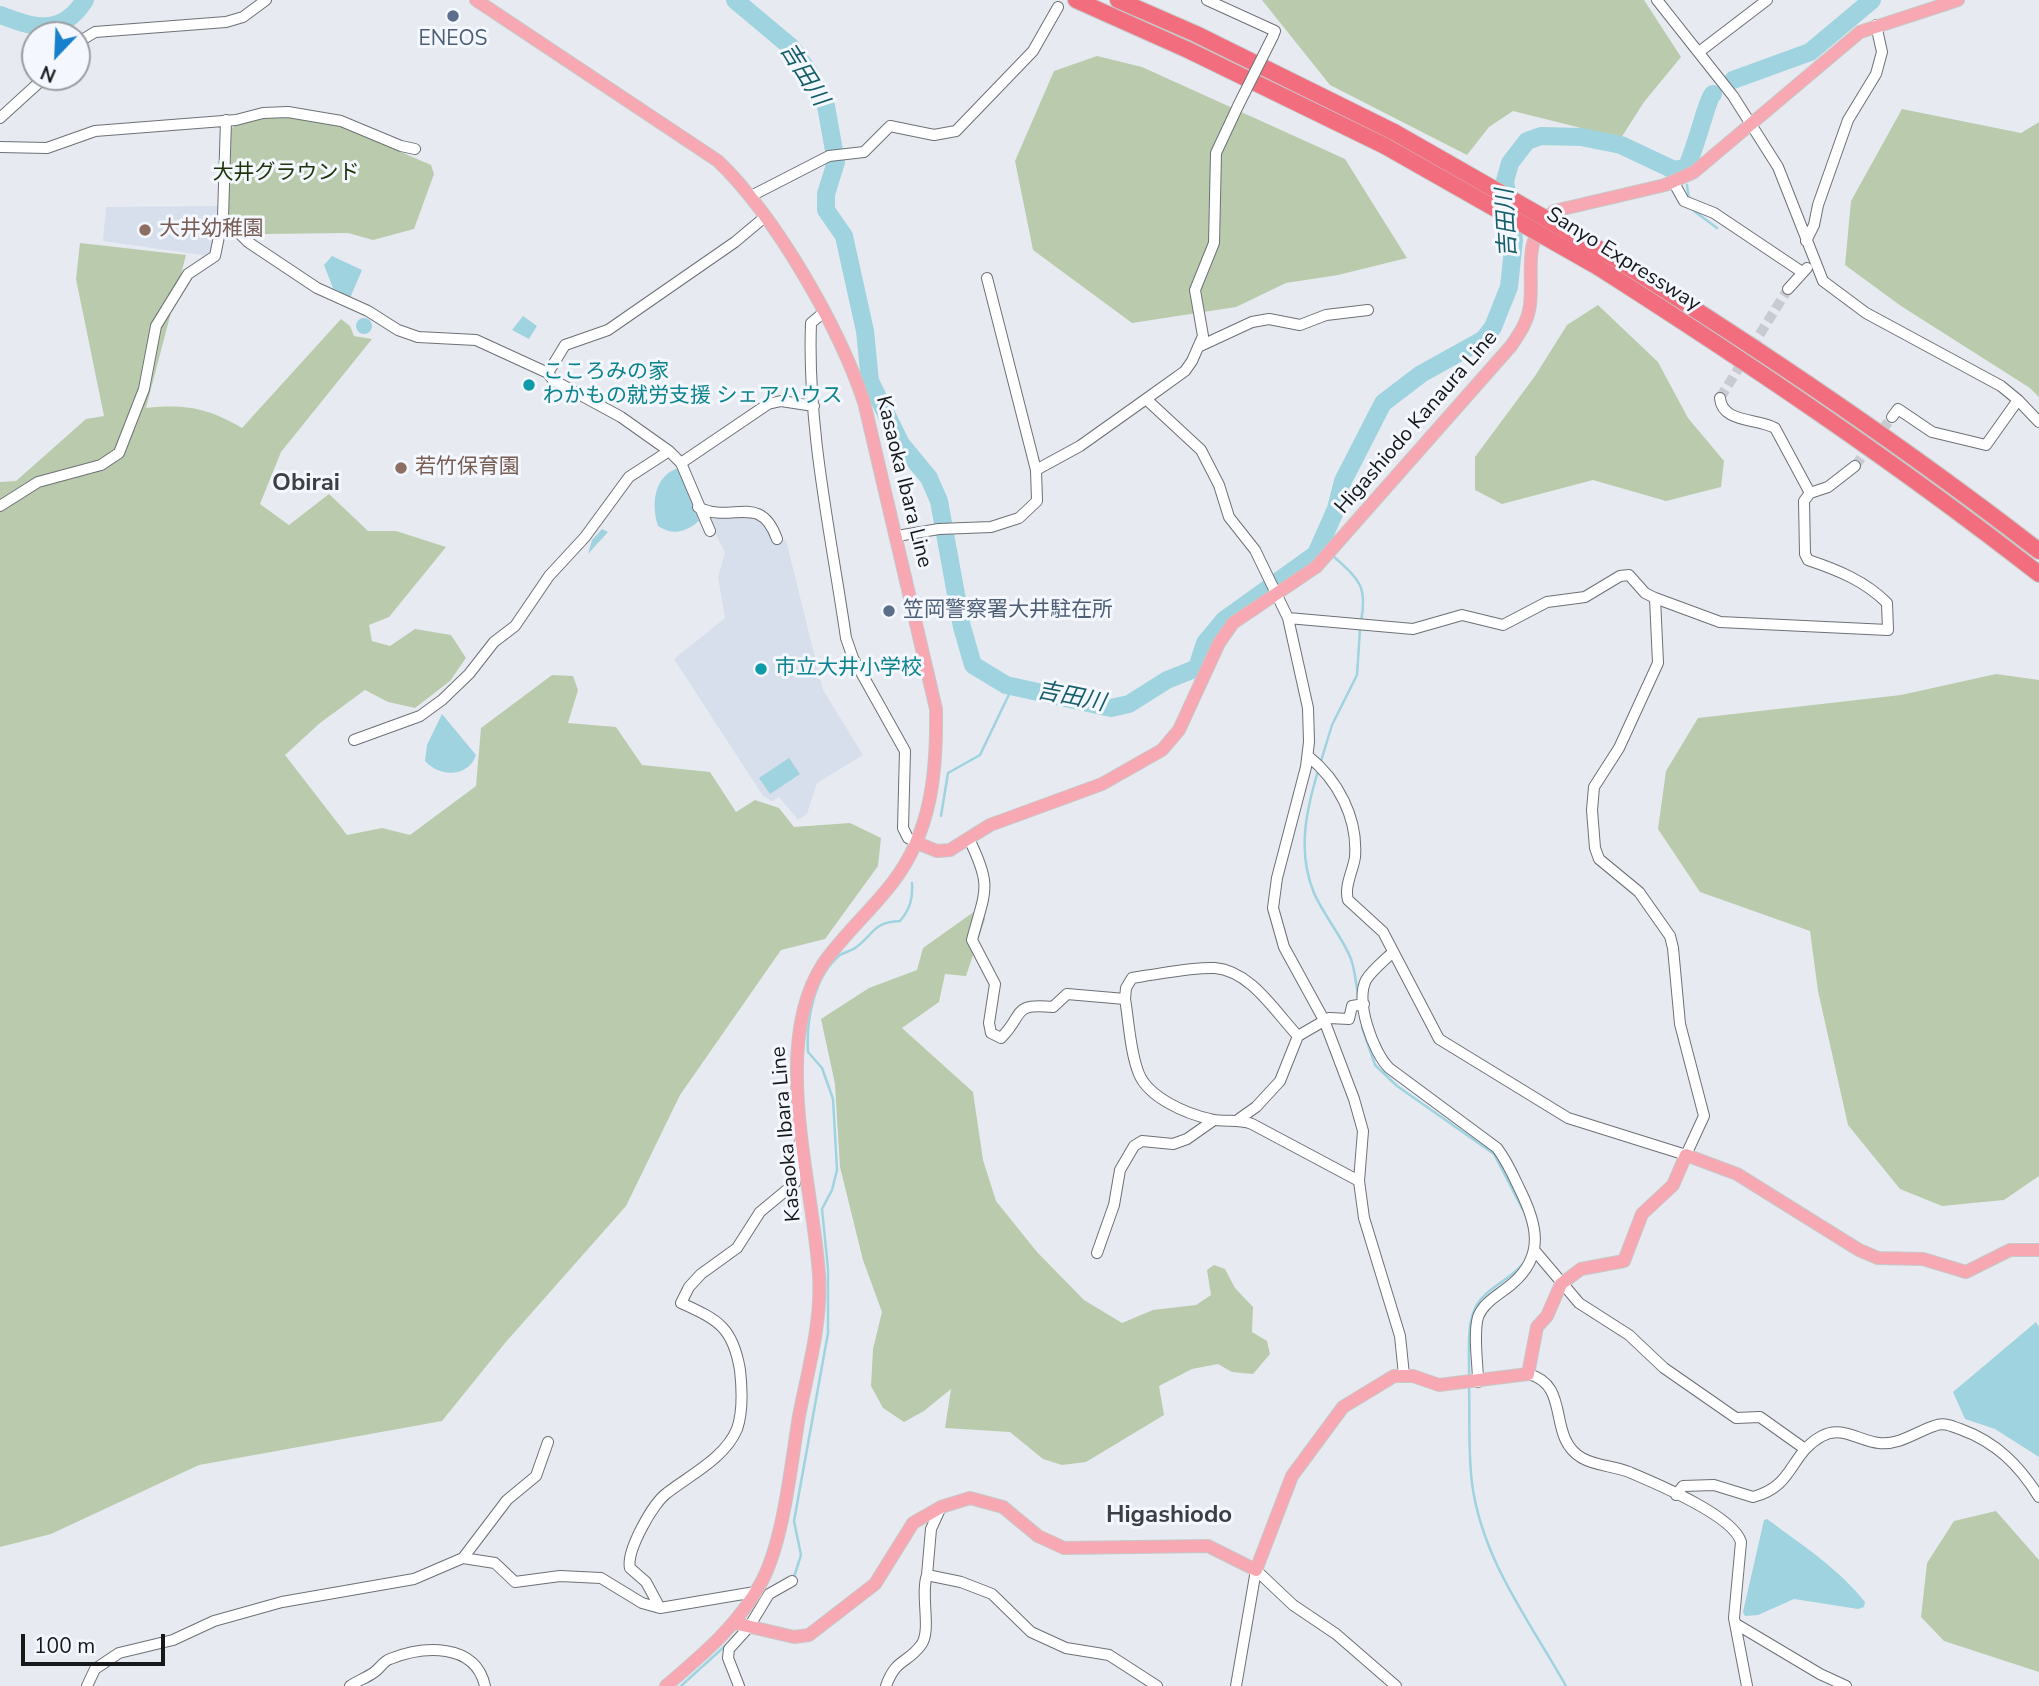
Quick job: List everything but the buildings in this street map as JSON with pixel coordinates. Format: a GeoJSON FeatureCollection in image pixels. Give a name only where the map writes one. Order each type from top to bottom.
{"type":"FeatureCollection","features":[{"type":"Feature","properties":{"kind":"highway","name":"Sanyo Expressway"},"geometry":{"type":"LineString","coordinates":[[1076,0],[1188,50],[1385,146],[1602,260],[1877,451],[2039,574]]}},
{"type":"Feature","properties":{"kind":"highway","name":"Sanyo Expressway"},"geometry":{"type":"LineString","coordinates":[[1118,0],[1196,34],[1394,132],[1602,260],[1767,354],[1897,444],[2039,551]]}},
{"type":"Feature","properties":{"kind":"main road","name":"Kasaoka Ibara Line"},"geometry":{"type":"LineString","coordinates":[[478,0],[686,136],[718,160],[752,195],[766,216],[823,313],[854,373],[864,402],[897,537],[936,709],[934,778],[926,823],[917,843],[893,882],[833,949],[806,995],[796,1048],[819,1275],[819,1312],[770,1560],[755,1592],[734,1623],[717,1642],[666,1686]]}},
{"type":"Feature","properties":{"kind":"main road","name":"Higashiodo Kanaura Line"},"geometry":{"type":"LineString","coordinates":[[917,843],[943,852],[999,821],[1102,783],[1162,750],[1187,716],[1226,632],[1272,587],[1307,574],[1330,552],[1521,333],[1530,305],[1532,241],[1539,225],[1554,211],[1674,183],[1694,172],[1860,32],[1958,0]]}},
{"type":"Feature","properties":{"kind":"main road"},"geometry":{"type":"LineString","coordinates":[[734,1623],[794,1637],[819,1629],[875,1584],[913,1522],[941,1507],[971,1497],[992,1502],[1038,1536],[1064,1548],[1208,1546],[1256,1570],[1292,1476],[1343,1407],[1394,1376],[1404,1375],[1439,1385],[1528,1374],[1537,1327],[1547,1316],[1561,1284],[1581,1269],[1624,1261],[1642,1214],[1673,1185],[1686,1155],[1737,1174],[1859,1250],[1878,1258],[1923,1259],[1966,1272],[2010,1250],[2039,1250]]}},
{"type":"Feature","properties":{"kind":"street"},"geometry":{"type":"LineString","coordinates":[[91,34],[226,22],[243,17],[266,0]]}},
{"type":"Feature","properties":{"kind":"street"},"geometry":{"type":"LineString","coordinates":[[1036,470],[1080,446],[1185,371],[1203,336],[1195,289],[1214,243],[1216,153],[1275,31],[1207,0]]}},
{"type":"Feature","properties":{"kind":"street"},"geometry":{"type":"LineString","coordinates":[[1657,0],[1699,52],[1778,167],[1823,281],[1842,297],[2001,387],[2039,422]]}},
{"type":"Feature","properties":{"kind":"street"},"geometry":{"type":"LineString","coordinates":[[1699,52],[1766,0]]}},
{"type":"Feature","properties":{"kind":"street"},"geometry":{"type":"LineString","coordinates":[[752,195],[829,156],[864,152],[890,126],[934,135],[948,135],[956,131],[1034,51],[1058,7]]}},
{"type":"Feature","properties":{"kind":"street"},"geometry":{"type":"LineString","coordinates":[[1806,241],[1814,225],[1818,205],[1848,120],[1876,74],[1882,52],[1876,25]]}},
{"type":"Feature","properties":{"kind":"street"},"geometry":{"type":"LineString","coordinates":[[0,118],[30,91]]}},
{"type":"Feature","properties":{"kind":"street"},"geometry":{"type":"LineString","coordinates":[[0,147],[47,148],[95,131],[288,112],[341,121],[401,146],[415,149]]}},
{"type":"Feature","properties":{"kind":"street"},"geometry":{"type":"LineString","coordinates":[[0,506],[38,482],[101,465],[119,453],[144,389],[156,326],[188,274],[215,256],[223,217],[226,120]]}},
{"type":"Feature","properties":{"kind":"street"},"geometry":{"type":"LineString","coordinates":[[1674,183],[1689,202],[1737,228],[1802,272]]}},
{"type":"Feature","properties":{"kind":"street"},"geometry":{"type":"LineString","coordinates":[[548,373],[565,345],[608,330],[736,242],[766,216]]}},
{"type":"Feature","properties":{"kind":"street"},"geometry":{"type":"LineString","coordinates":[[223,217],[248,242],[317,288],[368,311],[398,330],[418,337],[476,340],[548,373],[553,380],[621,417],[669,451],[681,463],[710,531]]}},
{"type":"Feature","properties":{"kind":"street"},"geometry":{"type":"LineString","coordinates":[[1788,289],[1802,272],[1814,263]]}},
{"type":"Feature","properties":{"kind":"street"},"geometry":{"type":"LineString","coordinates":[[897,537],[944,528],[991,527],[1007,523],[1029,511],[1037,501],[1036,470],[987,278]]}},
{"type":"Feature","properties":{"kind":"street"},"geometry":{"type":"LineString","coordinates":[[1198,347],[1252,321],[1269,318],[1300,325],[1326,315],[1368,310]]}},
{"type":"Feature","properties":{"kind":"street"},"geometry":{"type":"LineString","coordinates":[[823,313],[811,323],[814,405],[821,481],[846,638],[853,658],[905,751],[903,828],[908,838],[917,843]]}},
{"type":"Feature","properties":{"kind":"street"},"geometry":{"type":"LineString","coordinates":[[1720,398],[1721,408],[1727,414],[1775,428],[1810,493]]}},
{"type":"Feature","properties":{"kind":"street"},"geometry":{"type":"LineString","coordinates":[[1146,399],[1200,450],[1219,485],[1229,517],[1255,550],[1288,618],[1308,708],[1311,759],[1277,878],[1273,908],[1284,947],[1324,1020],[1363,1130],[1359,1181],[1373,1251],[1400,1336],[1404,1375]]}},
{"type":"Feature","properties":{"kind":"street"},"geometry":{"type":"LineString","coordinates":[[1892,417],[1898,409],[1932,432],[1971,444],[1986,445],[2018,400]]}},
{"type":"Feature","properties":{"kind":"street"},"geometry":{"type":"LineString","coordinates":[[681,463],[768,404],[781,401],[814,405]]}},
{"type":"Feature","properties":{"kind":"street"},"geometry":{"type":"LineString","coordinates":[[354,740],[420,716],[450,692],[494,642],[514,626],[549,576],[585,537],[629,477],[669,451]]}},
{"type":"Feature","properties":{"kind":"street"},"geometry":{"type":"LineString","coordinates":[[1288,618],[1413,629],[1462,615],[1503,625],[1546,602],[1585,597],[1620,576],[1629,575],[1646,593],[1655,598],[1720,622],[1888,630],[1887,603],[1880,596],[1845,572],[1808,560],[1805,554],[1804,501],[1810,493],[1828,487],[1856,466]]}},
{"type":"Feature","properties":{"kind":"street"},"geometry":{"type":"LineString","coordinates":[[698,507],[713,513],[756,512],[771,524],[777,539]]}},
{"type":"Feature","properties":{"kind":"street"},"geometry":{"type":"LineString","coordinates":[[1311,759],[1341,792],[1352,828],[1355,855],[1346,893],[1348,900],[1376,924],[1439,1039],[1568,1118],[1686,1155],[1704,1116],[1680,1024],[1673,947],[1670,936],[1639,892],[1599,859],[1595,848],[1592,810],[1594,787],[1619,748],[1658,663],[1655,598]]}},
{"type":"Feature","properties":{"kind":"street"},"geometry":{"type":"LineString","coordinates":[[969,839],[986,880],[986,893],[972,940],[995,984],[989,1023],[991,1033],[1001,1038],[1022,1008],[1030,1004],[1053,1007],[1067,994],[1125,999]]}},
{"type":"Feature","properties":{"kind":"street"},"geometry":{"type":"LineString","coordinates":[[1393,952],[1366,980],[1361,1004],[1372,1042],[1380,1058],[1484,1136],[1505,1158],[1534,1221],[1535,1251],[1524,1271],[1484,1307],[1478,1318],[1472,1383]]}},
{"type":"Feature","properties":{"kind":"street"},"geometry":{"type":"LineString","coordinates":[[1298,1036],[1263,996],[1227,971],[1214,968],[1132,978],[1126,988],[1125,999],[1139,1074],[1145,1083],[1179,1109],[1214,1120],[1239,1119],[1278,1135],[1359,1181]]}},
{"type":"Feature","properties":{"kind":"street"},"geometry":{"type":"LineString","coordinates":[[1239,1119],[1256,1107],[1280,1081],[1298,1036],[1324,1020],[1336,1017],[1349,1019],[1352,1006],[1361,1004]]}},
{"type":"Feature","properties":{"kind":"street"},"geometry":{"type":"LineString","coordinates":[[1097,1253],[1114,1205],[1120,1170],[1134,1146],[1142,1141],[1173,1144],[1187,1139],[1214,1120]]}},
{"type":"Feature","properties":{"kind":"street"},"geometry":{"type":"LineString","coordinates":[[660,1608],[646,1582],[630,1568],[631,1553],[662,1497],[693,1476],[729,1441],[737,1428],[740,1411],[741,1381],[738,1358],[727,1331],[708,1315],[681,1303],[689,1287],[701,1274],[737,1248],[760,1212],[795,1183],[798,1145],[803,1135]]}},
{"type":"Feature","properties":{"kind":"street"},"geometry":{"type":"LineString","coordinates":[[1535,1251],[1579,1303],[1629,1335],[1664,1368],[1736,1418],[1760,1417],[1805,1449]]}},
{"type":"Feature","properties":{"kind":"street"},"geometry":{"type":"LineString","coordinates":[[1528,1374],[1541,1378],[1550,1386],[1557,1398],[1559,1428],[1565,1440],[1582,1458],[1628,1472],[1676,1495],[1709,1511],[1739,1534],[1741,1542],[1734,1601],[1735,1624],[1747,1686]]}},
{"type":"Feature","properties":{"kind":"street"},"geometry":{"type":"LineString","coordinates":[[1676,1495],[1683,1486],[1704,1484],[1742,1496],[1763,1494],[1782,1484],[1805,1449],[1834,1431],[1889,1443],[1935,1426],[1950,1425],[1990,1441],[2002,1450],[2039,1497]]}},
{"type":"Feature","properties":{"kind":"street"},"geometry":{"type":"LineString","coordinates":[[87,1686],[95,1669],[119,1653],[173,1640],[214,1621],[282,1602],[414,1579],[463,1558],[507,1500],[536,1476],[548,1442]]}},
{"type":"Feature","properties":{"kind":"street"},"geometry":{"type":"LineString","coordinates":[[886,1686],[896,1664],[921,1646],[925,1633],[922,1589],[927,1575],[931,1529],[941,1507]]}},
{"type":"Feature","properties":{"kind":"street"},"geometry":{"type":"LineString","coordinates":[[463,1558],[495,1563],[515,1582],[560,1576],[601,1578],[642,1603],[660,1608],[755,1592]]}},
{"type":"Feature","properties":{"kind":"street"},"geometry":{"type":"LineString","coordinates":[[1236,1686],[1256,1570]]}},
{"type":"Feature","properties":{"kind":"street"},"geometry":{"type":"LineString","coordinates":[[1256,1570],[1293,1605],[1336,1634],[1396,1686]]}},
{"type":"Feature","properties":{"kind":"street"},"geometry":{"type":"LineString","coordinates":[[927,1575],[961,1582],[992,1594],[1031,1632],[1066,1648],[1109,1655],[1157,1686]]}},
{"type":"Feature","properties":{"kind":"street"},"geometry":{"type":"LineString","coordinates":[[739,1686],[728,1658],[729,1649],[749,1627],[769,1594],[792,1581]]}},
{"type":"Feature","properties":{"kind":"street"},"geometry":{"type":"LineString","coordinates":[[1735,1624],[1820,1674],[1846,1686]]}},
{"type":"Feature","properties":{"kind":"street"},"geometry":{"type":"LineString","coordinates":[[350,1686],[376,1671],[389,1659],[439,1648],[468,1660],[478,1668],[485,1686]]}},
{"type":"Feature","properties":{"kind":"shaded area"},"geometry":{"type":"Polygon","coordinates":[[[219,206],[214,244],[209,256],[103,241],[106,207],[219,206]]]}},
{"type":"Feature","properties":{"kind":"shaded area"},"geometry":{"type":"Polygon","coordinates":[[[752,515],[762,519],[774,543],[786,540],[823,690],[863,755],[817,783],[807,814],[798,820],[779,797],[772,801],[763,796],[674,659],[725,618],[718,577],[725,552],[706,517],[752,515]]]}},
{"type":"Feature","properties":{"kind":"green space"},"geometry":{"type":"Polygon","coordinates":[[[1262,0],[1644,0],[1681,57],[1644,102],[1621,138],[1513,111],[1489,127],[1467,155],[1330,85],[1262,0]]]}},
{"type":"Feature","properties":{"kind":"green space"},"geometry":{"type":"Polygon","coordinates":[[[1097,56],[1142,67],[1345,159],[1407,258],[1338,275],[1286,283],[1236,307],[1132,323],[1033,250],[1015,161],[1054,71],[1097,56]]]}},
{"type":"Feature","properties":{"kind":"green space"},"geometry":{"type":"Polygon","coordinates":[[[1902,109],[2021,133],[2039,122],[2039,397],[2030,388],[1901,306],[1845,265],[1851,201],[1902,109]]]}},
{"type":"Feature","properties":{"kind":"green space","name":"大井グラウンド"},"geometry":{"type":"Polygon","coordinates":[[[280,114],[332,122],[431,165],[434,174],[414,229],[373,240],[348,233],[265,234],[250,230],[226,213],[227,133],[238,122],[280,114]]]}},
{"type":"Feature","properties":{"kind":"green space"},"geometry":{"type":"Polygon","coordinates":[[[80,243],[186,255],[146,408],[196,409],[242,428],[341,319],[350,326],[354,336],[372,339],[281,452],[260,504],[289,525],[329,494],[368,531],[396,531],[446,547],[389,617],[369,625],[372,641],[390,646],[415,629],[451,635],[466,658],[450,681],[415,708],[388,702],[365,690],[320,723],[285,755],[347,835],[382,828],[410,835],[476,786],[481,728],[552,675],[573,676],[578,690],[568,723],[616,727],[642,765],[710,772],[736,812],[755,800],[779,808],[794,827],[850,823],[881,838],[878,866],[825,939],[781,950],[680,1095],[626,1206],[505,1343],[442,1421],[199,1465],[51,1534],[0,1547],[0,482],[16,481],[86,419],[104,416],[76,279],[80,243]]]}},
{"type":"Feature","properties":{"kind":"green space"},"geometry":{"type":"Polygon","coordinates":[[[1598,305],[1658,362],[1688,418],[1724,461],[1721,487],[1666,501],[1593,480],[1502,504],[1475,490],[1475,457],[1535,376],[1567,325],[1598,305]]]}},
{"type":"Feature","properties":{"kind":"green space"},"geometry":{"type":"Polygon","coordinates":[[[1996,674],[2039,680],[2039,1176],[2004,1200],[1942,1206],[1900,1189],[1848,1125],[1818,991],[1810,931],[1700,892],[1658,829],[1666,771],[1698,718],[1901,695],[1996,674]]]}},
{"type":"Feature","properties":{"kind":"green space"},"geometry":{"type":"Polygon","coordinates":[[[982,906],[985,919],[966,976],[945,974],[939,1002],[902,1028],[973,1092],[983,1160],[996,1201],[1037,1252],[1084,1300],[1122,1323],[1153,1310],[1196,1305],[1211,1295],[1207,1270],[1214,1265],[1225,1269],[1235,1288],[1253,1307],[1252,1332],[1267,1341],[1270,1354],[1253,1374],[1232,1372],[1218,1364],[1192,1369],[1159,1386],[1164,1415],[1086,1462],[1062,1465],[1043,1459],[1010,1432],[945,1428],[951,1389],[924,1411],[904,1422],[883,1408],[871,1386],[873,1349],[882,1312],[863,1260],[840,1167],[835,1084],[821,1019],[869,988],[917,970],[923,948],[982,906]]]}},
{"type":"Feature","properties":{"kind":"green space"},"geometry":{"type":"Polygon","coordinates":[[[1996,1511],[2039,1560],[2039,1672],[1944,1641],[1921,1617],[1927,1563],[1954,1521],[1996,1511]]]}},
{"type":"Feature","properties":{"kind":"water"},"geometry":{"type":"Polygon","coordinates":[[[332,256],[362,270],[350,298],[333,288],[324,265],[332,256]]]}},
{"type":"Feature","properties":{"kind":"water"},"geometry":{"type":"Polygon","coordinates":[[[523,316],[537,326],[529,339],[512,330],[523,316]]]}},
{"type":"Feature","properties":{"kind":"water"},"geometry":{"type":"Polygon","coordinates":[[[361,318],[367,318],[372,326],[370,332],[361,334],[356,329],[356,323],[361,318]]]}},
{"type":"Feature","properties":{"kind":"water"},"geometry":{"type":"Polygon","coordinates":[[[679,468],[699,521],[689,528],[674,532],[658,526],[655,500],[656,491],[664,477],[679,468]]]}},
{"type":"Feature","properties":{"kind":"water"},"geometry":{"type":"Polygon","coordinates":[[[602,529],[608,532],[588,554],[592,540],[602,529]]]}},
{"type":"Feature","properties":{"kind":"water"},"geometry":{"type":"Polygon","coordinates":[[[442,714],[476,755],[467,768],[461,771],[453,773],[438,770],[425,761],[427,745],[442,714]]]}},
{"type":"Feature","properties":{"kind":"water"},"geometry":{"type":"Polygon","coordinates":[[[789,758],[800,774],[770,794],[759,778],[789,758]]]}},
{"type":"Feature","properties":{"kind":"water"},"geometry":{"type":"Polygon","coordinates":[[[2036,1322],[2039,1327],[2039,1457],[1995,1429],[1965,1419],[1953,1392],[2036,1322]]]}},
{"type":"Feature","properties":{"kind":"water"},"geometry":{"type":"Polygon","coordinates":[[[1767,1519],[1843,1578],[1865,1602],[1864,1607],[1858,1609],[1794,1599],[1758,1615],[1745,1616],[1743,1612],[1764,1520],[1767,1519]]]}},
{"type":"Feature","properties":{"kind":"waterway","name":"吉田川"},"geometry":{"type":"LineString","coordinates":[[0,15],[36,26],[47,26],[67,20],[85,0]]}},
{"type":"Feature","properties":{"kind":"waterway","name":"吉田川"},"geometry":{"type":"LineString","coordinates":[[735,0],[791,47],[809,72],[826,106],[836,162],[826,194],[826,210],[844,236],[865,331],[870,381],[901,444],[929,478],[939,501],[962,627],[973,665],[1006,685],[1111,708],[1129,704],[1167,680],[1197,668],[1205,643],[1224,620],[1316,554],[1336,509],[1343,481],[1383,403],[1421,374],[1484,339],[1493,327],[1509,287],[1514,240],[1505,181],[1510,163],[1527,141],[1541,136],[1581,137],[1621,145],[1674,170],[1686,168],[1713,94]]}},
{"type":"Feature","properties":{"kind":"waterway","name":"吉田川"},"geometry":{"type":"LineString","coordinates":[[1733,80],[1810,52],[1872,0]]}},
{"type":"Feature","properties":{"kind":"waterway"},"geometry":{"type":"LineString","coordinates":[[1687,185],[1689,199]]}},
{"type":"Feature","properties":{"kind":"waterway"},"geometry":{"type":"LineString","coordinates":[[1694,211],[1717,228]]}},
{"type":"Feature","properties":{"kind":"waterway","name":"吉田川"},"geometry":{"type":"LineString","coordinates":[[1322,545],[1327,550]]}},
{"type":"Feature","properties":{"kind":"waterway"},"geometry":{"type":"LineString","coordinates":[[1332,555],[1359,583],[1363,599],[1361,622]]}},
{"type":"Feature","properties":{"kind":"waterway"},"geometry":{"type":"LineString","coordinates":[[1321,761],[1332,725],[1357,675],[1360,629]]}},
{"type":"Feature","properties":{"kind":"waterway"},"geometry":{"type":"LineString","coordinates":[[941,816],[948,773],[980,755],[1013,686]]}},
{"type":"Feature","properties":{"kind":"waterway"},"geometry":{"type":"LineString","coordinates":[[1318,771],[1307,816],[1306,862],[1314,893],[1351,959],[1358,996]]}},
{"type":"Feature","properties":{"kind":"waterway"},"geometry":{"type":"LineString","coordinates":[[794,1577],[801,1555],[794,1521],[828,1333],[828,1269],[822,1209],[832,1190],[837,1170],[833,1099],[822,1068],[808,1052],[810,1013],[818,986],[831,964],[878,927],[900,921],[910,903],[912,883]]}},
{"type":"Feature","properties":{"kind":"waterway"},"geometry":{"type":"LineString","coordinates":[[1362,1027],[1375,1065],[1397,1086],[1494,1154],[1523,1210]]}},
{"type":"Feature","properties":{"kind":"waterway"},"geometry":{"type":"LineString","coordinates":[[1469,1376],[1469,1332],[1474,1310],[1487,1293],[1522,1265]]}},
{"type":"Feature","properties":{"kind":"waterway"},"geometry":{"type":"LineString","coordinates":[[1469,1386],[1472,1483],[1477,1511],[1496,1564],[1566,1686]]}},
{"type":"Feature","properties":{"kind":"waterway"},"geometry":{"type":"LineString","coordinates":[[681,1686],[725,1646]]}},
{"type":"Feature","properties":{"kind":"tunnel"},"geometry":{"type":"LineString","coordinates":[[1720,398],[1788,289]]}},
{"type":"Feature","properties":{"kind":"tunnel"},"geometry":{"type":"LineString","coordinates":[[1855,466],[1892,417]]}},
{"type":"Feature","properties":{"kind":"place","name":"ENEOS"},"geometry":{"type":"Point","coordinates":[453,16]}},
{"type":"Feature","properties":{"kind":"place","name":"大井幼稚園"},"geometry":{"type":"Point","coordinates":[145,230]}},
{"type":"Feature","properties":{"kind":"place","name":"こころみの家 わかもの就労支援 シェアハウス"},"geometry":{"type":"Point","coordinates":[529,385]}},
{"type":"Feature","properties":{"kind":"place","name":"若竹保育園"},"geometry":{"type":"Point","coordinates":[401,468]}},
{"type":"Feature","properties":{"kind":"place","name":"笠岡警察署大井駐在所"},"geometry":{"type":"Point","coordinates":[889,611]}},
{"type":"Feature","properties":{"kind":"place","name":"市立大井小学校"},"geometry":{"type":"Point","coordinates":[761,669]}},
{"type":"Feature","properties":{"kind":"district","name":"Obirai"},"geometry":{"type":"Point","coordinates":[306,484]}},
{"type":"Feature","properties":{"kind":"district","name":"Higashiodo"},"geometry":{"type":"Point","coordinates":[1169,1516]}}]}
